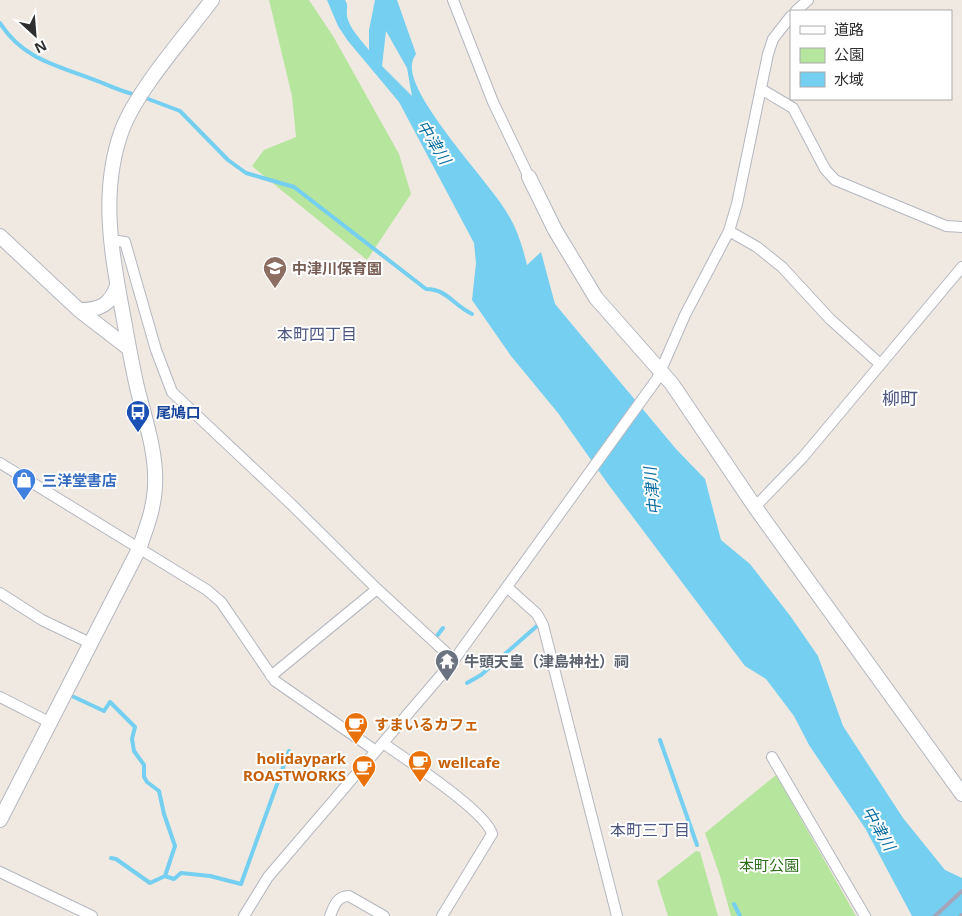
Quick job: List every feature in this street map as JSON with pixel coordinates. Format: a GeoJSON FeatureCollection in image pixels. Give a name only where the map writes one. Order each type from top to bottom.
{"type":"FeatureCollection","features":[{"type":"Feature","properties":{"kind":"street"},"geometry":{"type":"LineString","coordinates":[[0,820],[139,549],[150,518],[155,487],[153,448],[127,347],[117,286],[108,213],[110,185],[122,130],[145,90],[212,0]]}},
{"type":"Feature","properties":{"kind":"street"},"geometry":{"type":"LineString","coordinates":[[453,0],[493,102],[554,230],[582,277],[596,298],[659,376],[672,384],[755,507],[962,794]]}},
{"type":"Feature","properties":{"kind":"street"},"geometry":{"type":"LineString","coordinates":[[797,10],[808,0]]}},
{"type":"Feature","properties":{"kind":"street"},"geometry":{"type":"LineString","coordinates":[[244,916],[268,877],[454,660],[589,476],[659,376],[684,315],[729,231],[737,204],[768,54],[773,39],[790,17]]}},
{"type":"Feature","properties":{"kind":"street"},"geometry":{"type":"LineString","coordinates":[[761,89],[793,108],[825,169],[835,180],[946,226],[962,226]]}},
{"type":"Feature","properties":{"kind":"street"},"geometry":{"type":"LineString","coordinates":[[729,231],[757,247],[782,267],[830,319],[880,364]]}},
{"type":"Feature","properties":{"kind":"street"},"geometry":{"type":"LineString","coordinates":[[0,236],[80,310],[127,347]]}},
{"type":"Feature","properties":{"kind":"street"},"geometry":{"type":"LineString","coordinates":[[112,240],[125,242],[156,350],[172,392],[291,504],[376,590],[454,660]]}},
{"type":"Feature","properties":{"kind":"street"},"geometry":{"type":"LineString","coordinates":[[755,507],[803,457],[962,266]]}},
{"type":"Feature","properties":{"kind":"street"},"geometry":{"type":"LineString","coordinates":[[80,310],[94,310],[104,306],[112,298],[117,286]]}},
{"type":"Feature","properties":{"kind":"street"},"geometry":{"type":"LineString","coordinates":[[0,463],[207,590],[221,602],[274,681],[461,800],[490,826],[492,834],[442,916]]}},
{"type":"Feature","properties":{"kind":"street"},"geometry":{"type":"LineString","coordinates":[[508,588],[537,614],[543,624],[617,916]]}},
{"type":"Feature","properties":{"kind":"street"},"geometry":{"type":"LineString","coordinates":[[271,676],[376,590]]}},
{"type":"Feature","properties":{"kind":"street"},"geometry":{"type":"LineString","coordinates":[[0,594],[42,620],[90,643]]}},
{"type":"Feature","properties":{"kind":"street"},"geometry":{"type":"LineString","coordinates":[[0,697],[51,723]]}},
{"type":"Feature","properties":{"kind":"street"},"geometry":{"type":"LineString","coordinates":[[772,757],[865,916]]}},
{"type":"Feature","properties":{"kind":"street"},"geometry":{"type":"LineString","coordinates":[[0,872],[92,916]]}},
{"type":"Feature","properties":{"kind":"street"},"geometry":{"type":"LineString","coordinates":[[330,916],[337,900],[343,896],[350,896],[384,916]]}},
{"type":"Feature","properties":{"kind":"green space"},"geometry":{"type":"Polygon","coordinates":[[[269,0],[309,0],[333,36],[399,154],[411,194],[367,260],[252,166],[264,150],[296,137],[292,96],[269,0]]]}},
{"type":"Feature","properties":{"kind":"green space","name":"本町公園"},"geometry":{"type":"Polygon","coordinates":[[[776,775],[856,916],[731,916],[705,833],[776,775]]]}},
{"type":"Feature","properties":{"kind":"green space","name":"本町公園"},"geometry":{"type":"Polygon","coordinates":[[[696,851],[700,852],[718,916],[668,916],[657,881],[696,851]]]}},
{"type":"Feature","properties":{"kind":"water","name":"中津川"},"geometry":{"type":"Polygon","coordinates":[[[327,0],[345,0],[350,25],[369,50],[369,30],[375,0],[397,0],[416,54],[412,63],[414,78],[434,116],[495,195],[508,215],[518,235],[527,265],[541,252],[555,304],[676,449],[705,479],[721,540],[750,564],[818,656],[843,726],[903,818],[945,870],[962,878],[962,916],[912,916],[865,828],[809,745],[794,716],[766,679],[745,666],[608,484],[558,413],[511,356],[472,300],[476,263],[474,243],[399,102],[348,41],[338,26],[327,0]],[[386,31],[382,66],[412,96],[407,68],[386,31]]]}},
{"type":"Feature","properties":{"kind":"waterway"},"geometry":{"type":"LineString","coordinates":[[0,23],[20,46],[44,61],[136,95]]}},
{"type":"Feature","properties":{"kind":"waterway"},"geometry":{"type":"LineString","coordinates":[[143,97],[180,111],[228,160],[246,173],[294,187],[426,289],[445,295],[472,314]]}},
{"type":"Feature","properties":{"kind":"waterway"},"geometry":{"type":"LineString","coordinates":[[467,683],[481,675],[538,625]]}},
{"type":"Feature","properties":{"kind":"waterway"},"geometry":{"type":"LineString","coordinates":[[436,637],[443,628]]}},
{"type":"Feature","properties":{"kind":"waterway"},"geometry":{"type":"LineString","coordinates":[[74,697],[104,711],[110,702],[135,727],[132,739],[134,751],[144,765],[144,777],[147,782],[159,791],[164,814],[175,846],[165,876],[174,879],[181,873],[210,876],[241,884],[289,751]]}},
{"type":"Feature","properties":{"kind":"waterway"},"geometry":{"type":"LineString","coordinates":[[660,740],[697,845]]}},
{"type":"Feature","properties":{"kind":"waterway"},"geometry":{"type":"LineString","coordinates":[[111,858],[116,859],[150,883],[165,876]]}},
{"type":"Feature","properties":{"kind":"waterway"},"geometry":{"type":"LineString","coordinates":[[734,904],[740,916]]}},
{"type":"Feature","properties":{"kind":"railway"},"geometry":{"type":"LineString","coordinates":[[935,916],[962,891]]}},
{"type":"Feature","properties":{"kind":"place","name":"中津川保育園"},"geometry":{"type":"Point","coordinates":[275,289]}},
{"type":"Feature","properties":{"kind":"place","name":"尾鳩口"},"geometry":{"type":"Point","coordinates":[138,433]}},
{"type":"Feature","properties":{"kind":"place","name":"三洋堂書店"},"geometry":{"type":"Point","coordinates":[24,501]}},
{"type":"Feature","properties":{"kind":"place","name":"牛頭天皇（津島神社）祠"},"geometry":{"type":"Point","coordinates":[447,682]}},
{"type":"Feature","properties":{"kind":"place","name":"すまいるカフェ"},"geometry":{"type":"Point","coordinates":[356,745]}},
{"type":"Feature","properties":{"kind":"place","name":"wellcafe"},"geometry":{"type":"Point","coordinates":[420,783]}},
{"type":"Feature","properties":{"kind":"place","name":"holidaypark ROASTWORKS"},"geometry":{"type":"Point","coordinates":[364,788]}},
{"type":"Feature","properties":{"kind":"district","name":"本町四丁目"},"geometry":{"type":"Point","coordinates":[317,334]}},
{"type":"Feature","properties":{"kind":"district","name":"柳町"},"geometry":{"type":"Point","coordinates":[900,398]}},
{"type":"Feature","properties":{"kind":"district","name":"本町三丁目"},"geometry":{"type":"Point","coordinates":[650,830]}}]}
